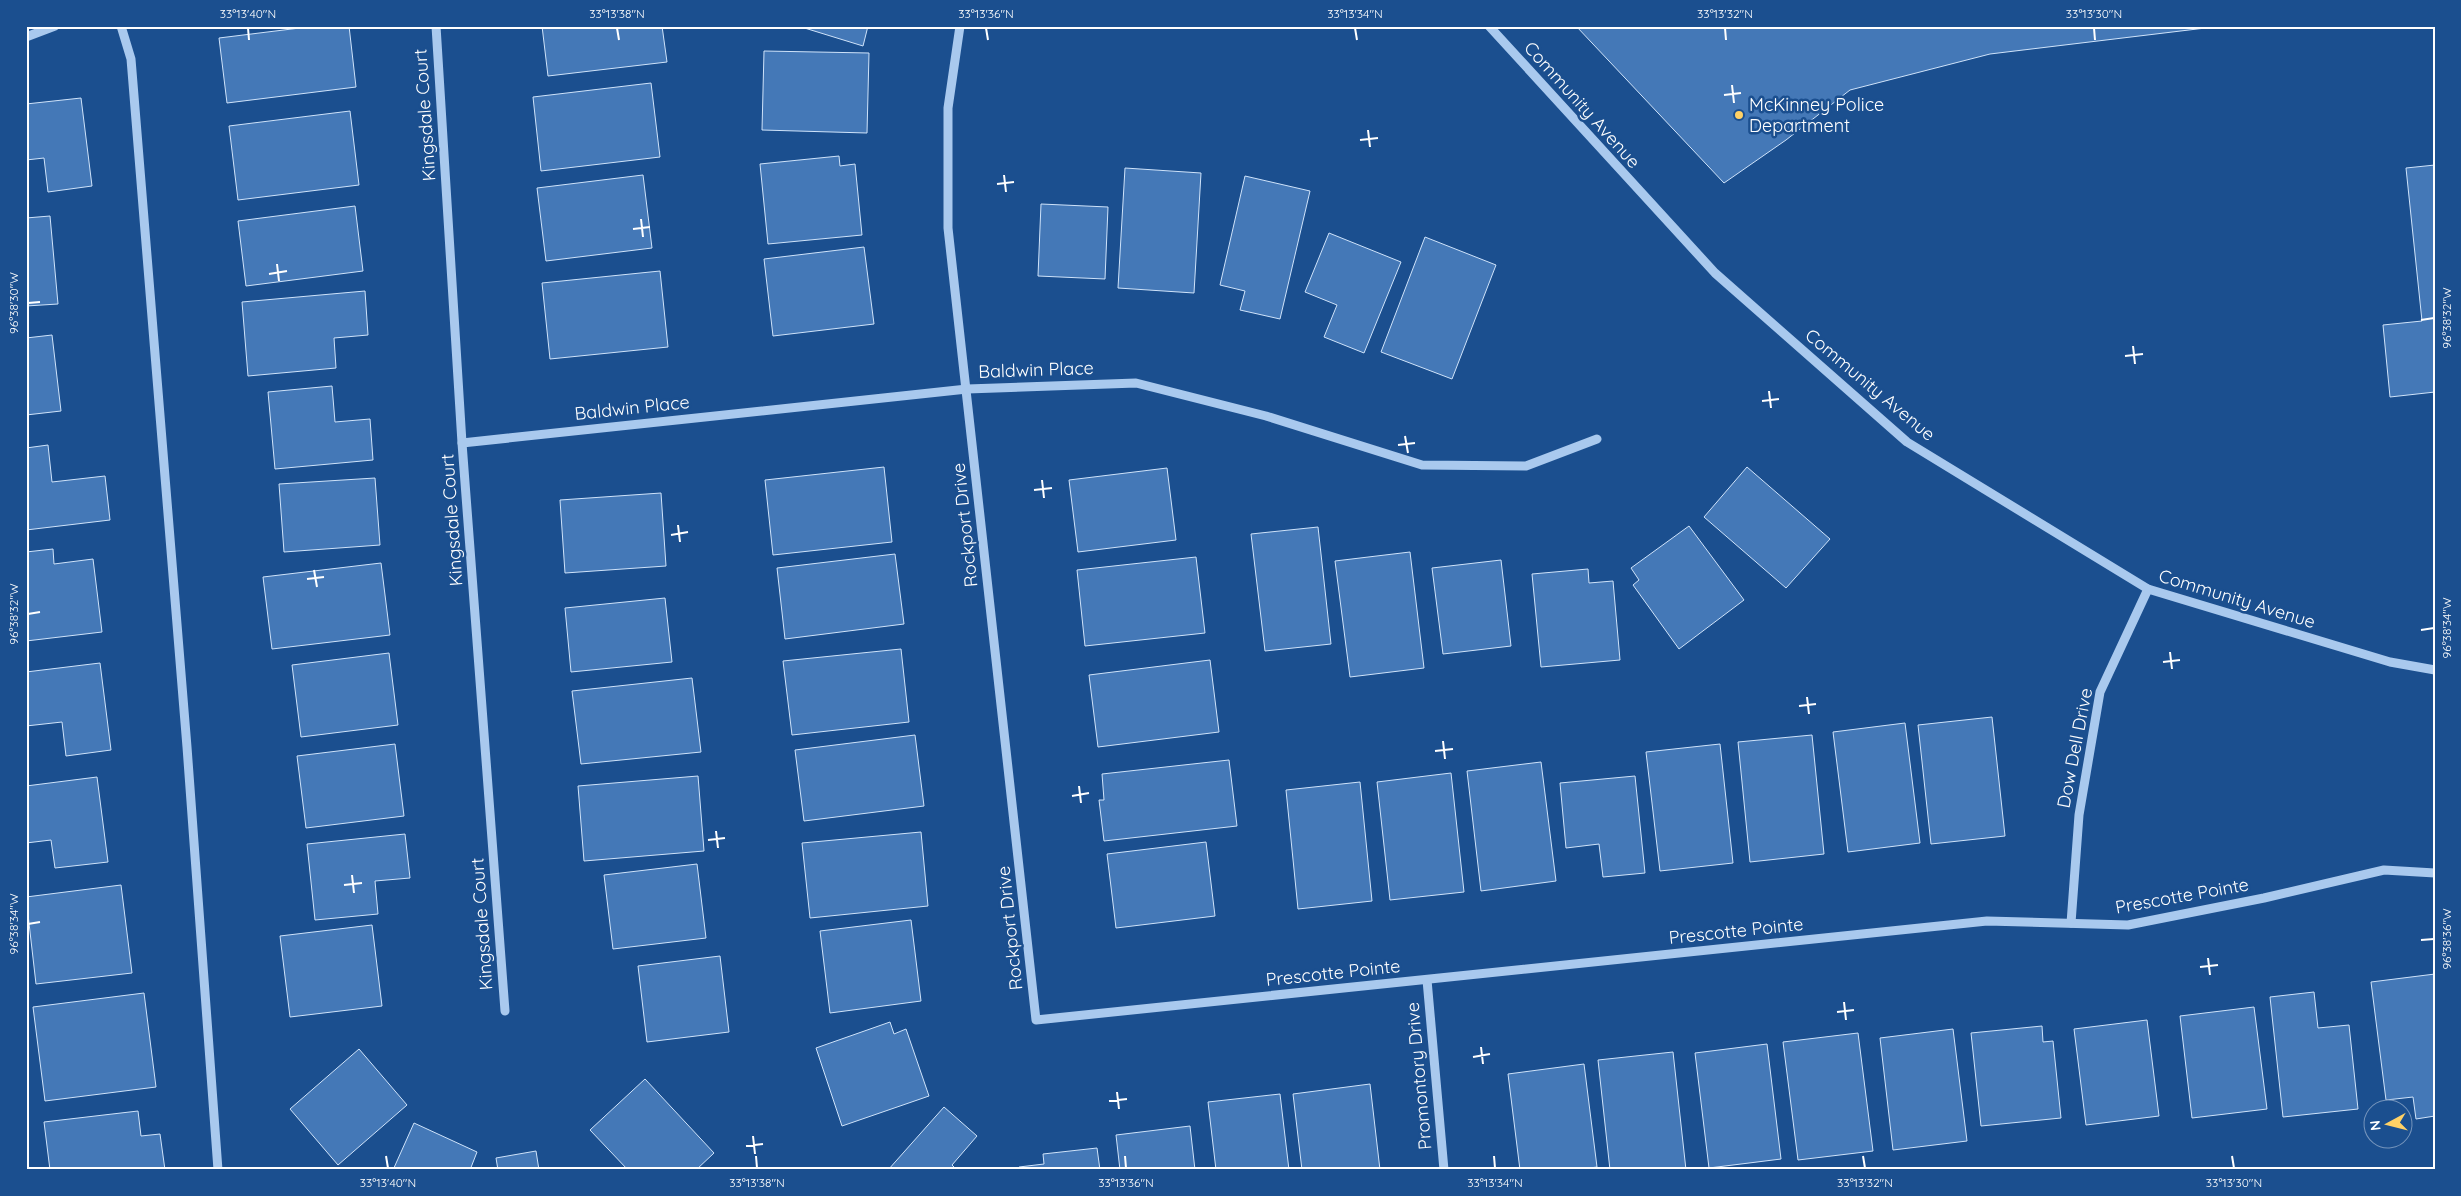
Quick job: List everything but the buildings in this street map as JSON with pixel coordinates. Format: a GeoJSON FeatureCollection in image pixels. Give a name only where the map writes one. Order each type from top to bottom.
{"type":"FeatureCollection","features":[{"type":"Feature","properties":{"kind":"street"},"geometry":{"type":"LineString","coordinates":[[26,37],[55,26]]}},
{"type":"Feature","properties":{"kind":"street"},"geometry":{"type":"LineString","coordinates":[[121,26],[131,58],[187,747],[218,1170]]}},
{"type":"Feature","properties":{"kind":"street","name":"Kingsdale Court"},"geometry":{"type":"LineString","coordinates":[[436,26],[462,443],[505,1011]]}},
{"type":"Feature","properties":{"kind":"street","name":"Rockport Drive"},"geometry":{"type":"LineString","coordinates":[[960,26],[948,108],[948,228],[1036,1020]]}},
{"type":"Feature","properties":{"kind":"street","name":"Community Avenue"},"geometry":{"type":"LineString","coordinates":[[1489,26],[1715,273],[1907,442],[2148,589],[2390,662],[2435,670]]}},
{"type":"Feature","properties":{"kind":"street","name":"Baldwin Place"},"geometry":{"type":"LineString","coordinates":[[462,443],[967,389],[1136,383],[1266,416],[1422,465],[1526,466],[1597,439]]}},
{"type":"Feature","properties":{"kind":"street","name":"Dow Dell Drive"},"geometry":{"type":"LineString","coordinates":[[2071,923],[2079,814],[2100,692],[2148,589]]}},
{"type":"Feature","properties":{"kind":"street","name":"Prescotte Pointe"},"geometry":{"type":"LineString","coordinates":[[1036,1020],[1988,921],[2128,925],[2264,898],[2384,870],[2435,873]]}},
{"type":"Feature","properties":{"kind":"street","name":"Promontory Drive"},"geometry":{"type":"LineString","coordinates":[[1426,980],[1444,1170]]}},
{"type":"Feature","properties":{"kind":"place","name":"McKinney Police Department"},"geometry":{"type":"Point","coordinates":[1739,115]}}]}
